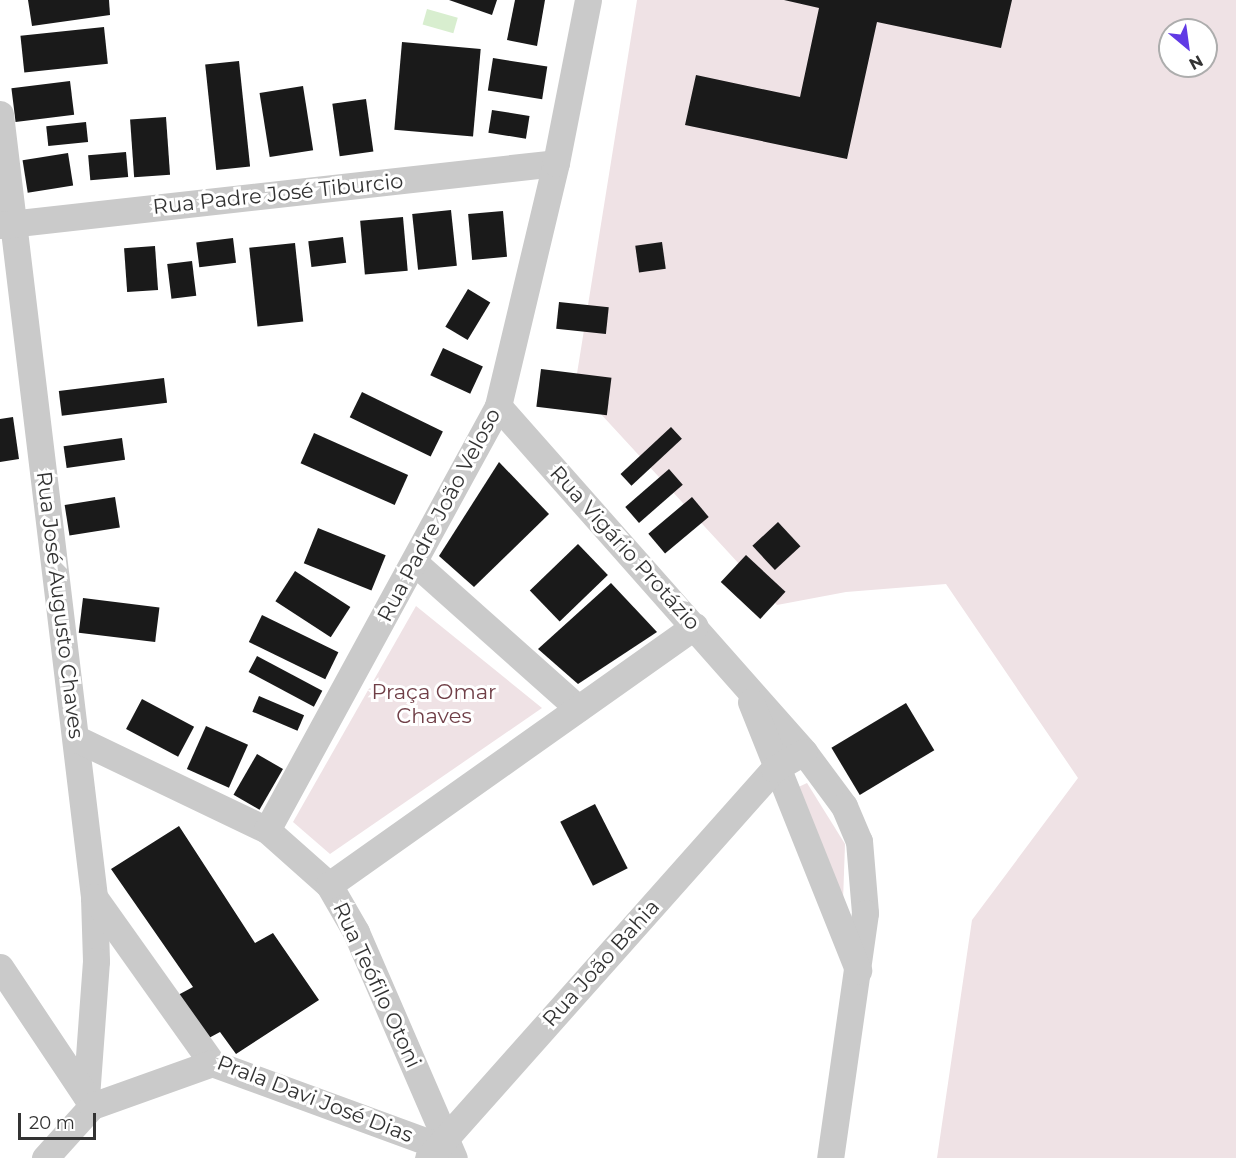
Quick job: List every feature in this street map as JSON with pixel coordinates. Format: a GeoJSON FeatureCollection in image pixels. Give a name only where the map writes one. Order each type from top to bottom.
{"type":"FeatureCollection","features":[{"type":"Feature","properties":{"kind":"street","name":"Rua Padre João Veloso"},"geometry":{"type":"LineString","coordinates":[[267,830],[498,406],[556,163],[588,0]]}},
{"type":"Feature","properties":{"kind":"street","name":"Rua José Augusto Chaves"},"geometry":{"type":"LineString","coordinates":[[0,114],[6,224],[77,739],[93,897],[96,961],[89,1101]]}},
{"type":"Feature","properties":{"kind":"street","name":"Rua Padre José Tiburcio"},"geometry":{"type":"LineString","coordinates":[[6,224],[556,163]]}},
{"type":"Feature","properties":{"kind":"street","name":"Rua Vigário Protázio"},"geometry":{"type":"LineString","coordinates":[[498,406],[695,626],[748,693],[804,752],[844,806],[859,841],[865,878],[858,971],[830,1158]]}},
{"type":"Feature","properties":{"kind":"street"},"geometry":{"type":"LineString","coordinates":[[414,562],[578,708]]}},
{"type":"Feature","properties":{"kind":"street"},"geometry":{"type":"LineString","coordinates":[[329,885],[695,626]]}},
{"type":"Feature","properties":{"kind":"street","name":"Rua Vigário Protázio"},"geometry":{"type":"LineString","coordinates":[[748,693],[774,769],[858,971]]}},
{"type":"Feature","properties":{"kind":"street","name":"Rua Teófilo Otoni"},"geometry":{"type":"LineString","coordinates":[[77,739],[267,830],[329,885],[356,932],[442,1150]]}},
{"type":"Feature","properties":{"kind":"street","name":"Rua João Bahia"},"geometry":{"type":"LineString","coordinates":[[442,1150],[774,769],[804,752]]}},
{"type":"Feature","properties":{"kind":"street","name":"Prala Davi José Dias"},"geometry":{"type":"LineString","coordinates":[[93,897],[212,1063],[442,1150]]}},
{"type":"Feature","properties":{"kind":"street"},"geometry":{"type":"LineString","coordinates":[[0,967],[89,1101]]}},
{"type":"Feature","properties":{"kind":"street"},"geometry":{"type":"LineString","coordinates":[[45,1158],[89,1101],[212,1063]]}},
{"type":"Feature","properties":{"kind":"green space"},"geometry":{"type":"Polygon","coordinates":[[[637,0],[1236,0],[1236,1158],[937,1158],[972,920],[1078,778],[946,584],[846,592],[777,605],[575,386],[637,0]]]}},
{"type":"Feature","properties":{"kind":"green space","name":"Praça Omar Chaves"},"geometry":{"type":"Polygon","coordinates":[[[416,606],[542,708],[330,854],[293,822],[416,606]]]}},
{"type":"Feature","properties":{"kind":"green space"},"geometry":{"type":"Polygon","coordinates":[[[807,783],[845,844],[843,901],[790,791],[807,783]]]}},
{"type":"Feature","properties":{"kind":"shaded area"},"geometry":{"type":"Polygon","coordinates":[[[427,9],[458,18],[453,33],[423,24],[427,9]]]}},
{"type":"Feature","properties":{"kind":"building"},"geometry":{"type":"Polygon","coordinates":[[[28,0],[109,0],[110,15],[32,26],[28,0]]]}},
{"type":"Feature","properties":{"kind":"building"},"geometry":{"type":"Polygon","coordinates":[[[449,0],[497,0],[492,15],[449,0]]]}},
{"type":"Feature","properties":{"kind":"building"},"geometry":{"type":"Polygon","coordinates":[[[515,0],[545,0],[537,46],[507,40],[515,0]]]}},
{"type":"Feature","properties":{"kind":"building"},"geometry":{"type":"Polygon","coordinates":[[[784,0],[1012,0],[1001,48],[877,22],[847,159],[685,125],[696,75],[800,97],[819,8],[784,0]]]}},
{"type":"Feature","properties":{"kind":"building"},"geometry":{"type":"Polygon","coordinates":[[[104,27],[108,64],[24,73],[20,36],[104,27]]]}},
{"type":"Feature","properties":{"kind":"building"},"geometry":{"type":"Polygon","coordinates":[[[402,42],[481,49],[473,137],[394,130],[402,42]]]}},
{"type":"Feature","properties":{"kind":"building"},"geometry":{"type":"Polygon","coordinates":[[[493,58],[547,67],[542,99],[488,91],[493,58]]]}},
{"type":"Feature","properties":{"kind":"building"},"geometry":{"type":"Polygon","coordinates":[[[239,61],[250,166],[216,170],[205,65],[239,61]]]}},
{"type":"Feature","properties":{"kind":"building"},"geometry":{"type":"Polygon","coordinates":[[[70,81],[74,115],[16,122],[11,88],[70,81]]]}},
{"type":"Feature","properties":{"kind":"building"},"geometry":{"type":"Polygon","coordinates":[[[303,86],[313,150],[270,157],[260,93],[303,86]]]}},
{"type":"Feature","properties":{"kind":"building"},"geometry":{"type":"Polygon","coordinates":[[[366,99],[373,151],[340,156],[332,104],[366,99]]]}},
{"type":"Feature","properties":{"kind":"building"},"geometry":{"type":"Polygon","coordinates":[[[492,110],[530,116],[526,139],[488,133],[492,110]]]}},
{"type":"Feature","properties":{"kind":"building"},"geometry":{"type":"Polygon","coordinates":[[[166,117],[170,175],[134,177],[130,120],[166,117]]]}},
{"type":"Feature","properties":{"kind":"building"},"geometry":{"type":"Polygon","coordinates":[[[86,122],[88,142],[48,146],[46,126],[86,122]]]}},
{"type":"Feature","properties":{"kind":"building"},"geometry":{"type":"Polygon","coordinates":[[[126,152],[128,177],[90,180],[88,155],[126,152]]]}},
{"type":"Feature","properties":{"kind":"building"},"geometry":{"type":"Polygon","coordinates":[[[68,153],[73,186],[28,193],[23,160],[68,153]]]}},
{"type":"Feature","properties":{"kind":"building"},"geometry":{"type":"Polygon","coordinates":[[[451,210],[457,266],[418,270],[412,214],[451,210]]]}},
{"type":"Feature","properties":{"kind":"building"},"geometry":{"type":"Polygon","coordinates":[[[503,211],[507,257],[472,260],[468,214],[503,211]]]}},
{"type":"Feature","properties":{"kind":"building"},"geometry":{"type":"Polygon","coordinates":[[[403,217],[408,271],[365,275],[360,221],[403,217]]]}},
{"type":"Feature","properties":{"kind":"building"},"geometry":{"type":"Polygon","coordinates":[[[343,237],[346,263],[311,267],[308,241],[343,237]]]}},
{"type":"Feature","properties":{"kind":"building"},"geometry":{"type":"Polygon","coordinates":[[[233,238],[236,263],[199,267],[196,243],[233,238]]]}},
{"type":"Feature","properties":{"kind":"building"},"geometry":{"type":"Polygon","coordinates":[[[662,242],[666,269],[639,272],[635,246],[662,242]]]}},
{"type":"Feature","properties":{"kind":"building"},"geometry":{"type":"Polygon","coordinates":[[[295,243],[303,322],[258,326],[249,248],[295,243]]]}},
{"type":"Feature","properties":{"kind":"building"},"geometry":{"type":"Polygon","coordinates":[[[155,246],[158,290],[127,292],[124,248],[155,246]]]}},
{"type":"Feature","properties":{"kind":"building"},"geometry":{"type":"Polygon","coordinates":[[[192,261],[196,296],[171,299],[167,264],[192,261]]]}},
{"type":"Feature","properties":{"kind":"building"},"geometry":{"type":"Polygon","coordinates":[[[468,289],[490,302],[468,340],[445,327],[468,289]]]}},
{"type":"Feature","properties":{"kind":"building"},"geometry":{"type":"Polygon","coordinates":[[[559,302],[609,307],[606,334],[556,329],[559,302]]]}},
{"type":"Feature","properties":{"kind":"building"},"geometry":{"type":"Polygon","coordinates":[[[443,348],[483,367],[470,394],[430,375],[443,348]]]}},
{"type":"Feature","properties":{"kind":"building"},"geometry":{"type":"Polygon","coordinates":[[[541,369],[611,378],[607,415],[536,407],[541,369]]]}},
{"type":"Feature","properties":{"kind":"building"},"geometry":{"type":"Polygon","coordinates":[[[164,378],[167,403],[62,416],[59,391],[164,378]]]}},
{"type":"Feature","properties":{"kind":"building"},"geometry":{"type":"Polygon","coordinates":[[[362,392],[443,431],[431,457],[350,417],[362,392]]]}},
{"type":"Feature","properties":{"kind":"building"},"geometry":{"type":"Polygon","coordinates":[[[13,417],[19,459],[0,462],[0,419],[13,417]]]}},
{"type":"Feature","properties":{"kind":"building"},"geometry":{"type":"Polygon","coordinates":[[[671,427],[682,439],[631,486],[621,474],[671,427]]]}},
{"type":"Feature","properties":{"kind":"building"},"geometry":{"type":"Polygon","coordinates":[[[314,433],[408,475],[395,505],[301,463],[314,433]]]}},
{"type":"Feature","properties":{"kind":"building"},"geometry":{"type":"Polygon","coordinates":[[[122,438],[125,460],[67,468],[64,446],[122,438]]]}},
{"type":"Feature","properties":{"kind":"building"},"geometry":{"type":"Polygon","coordinates":[[[499,462],[549,514],[474,587],[439,556],[499,462]]]}},
{"type":"Feature","properties":{"kind":"building"},"geometry":{"type":"Polygon","coordinates":[[[669,469],[683,485],[639,523],[625,507],[669,469]]]}},
{"type":"Feature","properties":{"kind":"building"},"geometry":{"type":"Polygon","coordinates":[[[115,497],[120,528],[69,536],[65,505],[115,497]]]}},
{"type":"Feature","properties":{"kind":"building"},"geometry":{"type":"Polygon","coordinates":[[[692,497],[709,517],[665,554],[648,534],[692,497]]]}},
{"type":"Feature","properties":{"kind":"building"},"geometry":{"type":"Polygon","coordinates":[[[778,522],[801,546],[775,570],[752,546],[778,522]]]}},
{"type":"Feature","properties":{"kind":"building"},"geometry":{"type":"Polygon","coordinates":[[[318,528],[386,555],[371,591],[304,563],[318,528]]]}},
{"type":"Feature","properties":{"kind":"building"},"geometry":{"type":"Polygon","coordinates":[[[578,544],[608,575],[560,621],[530,591],[578,544]]]}},
{"type":"Feature","properties":{"kind":"building"},"geometry":{"type":"Polygon","coordinates":[[[746,555],[785,592],[760,619],[721,582],[746,555]]]}},
{"type":"Feature","properties":{"kind":"building"},"geometry":{"type":"Polygon","coordinates":[[[295,571],[350,607],[331,637],[275,601],[295,571]]]}},
{"type":"Feature","properties":{"kind":"building"},"geometry":{"type":"Polygon","coordinates":[[[611,583],[657,632],[578,684],[538,649],[611,583]]]}},
{"type":"Feature","properties":{"kind":"building"},"geometry":{"type":"Polygon","coordinates":[[[83,598],[159,607],[155,642],[79,633],[83,598]]]}},
{"type":"Feature","properties":{"kind":"building"},"geometry":{"type":"Polygon","coordinates":[[[262,615],[338,652],[325,679],[249,642],[262,615]]]}},
{"type":"Feature","properties":{"kind":"building"},"geometry":{"type":"Polygon","coordinates":[[[257,656],[322,691],[314,707],[249,672],[257,656]]]}},
{"type":"Feature","properties":{"kind":"building"},"geometry":{"type":"Polygon","coordinates":[[[259,696],[304,715],[297,731],[252,712],[259,696]]]}},
{"type":"Feature","properties":{"kind":"building"},"geometry":{"type":"Polygon","coordinates":[[[142,699],[194,727],[178,757],[126,729],[142,699]]]}},
{"type":"Feature","properties":{"kind":"building"},"geometry":{"type":"Polygon","coordinates":[[[906,703],[934,750],[860,795],[831,748],[906,703]]]}},
{"type":"Feature","properties":{"kind":"building"},"geometry":{"type":"Polygon","coordinates":[[[206,726],[248,745],[229,788],[187,769],[206,726]]]}},
{"type":"Feature","properties":{"kind":"building"},"geometry":{"type":"Polygon","coordinates":[[[257,754],[283,769],[259,810],[234,795],[257,754]]]}},
{"type":"Feature","properties":{"kind":"building"},"geometry":{"type":"Polygon","coordinates":[[[595,804],[628,868],[593,886],[560,822],[595,804]]]}},
{"type":"Feature","properties":{"kind":"building"},"geometry":{"type":"Polygon","coordinates":[[[179,826],[255,943],[273,933],[319,1000],[236,1054],[220,1032],[207,1039],[178,995],[193,987],[111,869],[179,826]]]}}]}
